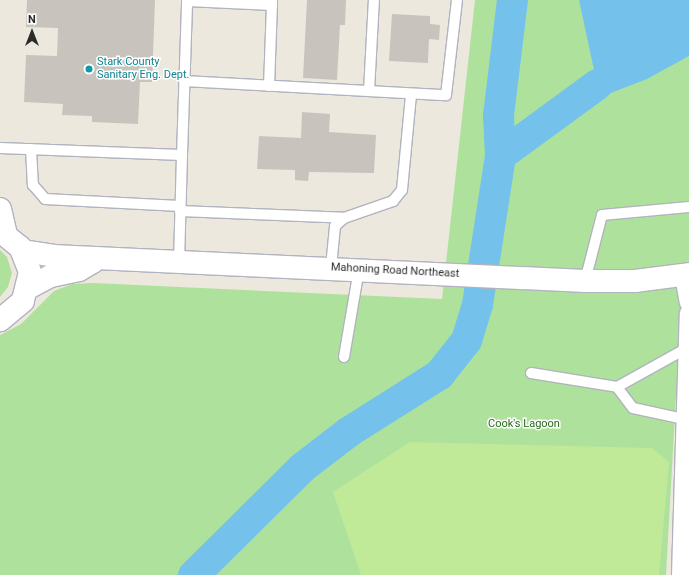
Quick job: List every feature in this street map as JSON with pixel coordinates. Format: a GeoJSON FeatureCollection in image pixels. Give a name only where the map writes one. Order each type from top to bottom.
{"type":"FeatureCollection","features":[{"type":"Feature","properties":{"kind":"main road"},"geometry":{"type":"LineString","coordinates":[[0,209],[3,233],[23,251],[30,272],[28,288],[19,306],[0,320]]}},
{"type":"Feature","properties":{"kind":"main road","name":"Mahoning Road Northeast"},"geometry":{"type":"LineString","coordinates":[[23,251],[46,256],[330,267],[585,281],[635,281],[686,275]]}},
{"type":"Feature","properties":{"kind":"main road"},"geometry":{"type":"LineString","coordinates":[[28,288],[51,276],[79,270],[101,258]]}},
{"type":"Feature","properties":{"kind":"street"},"geometry":{"type":"LineString","coordinates":[[686,275],[689,302]]}},
{"type":"Feature","properties":{"kind":"street"},"geometry":{"type":"LineString","coordinates":[[684,569],[688,472],[689,313]]}},
{"type":"Feature","properties":{"kind":"lane"},"geometry":{"type":"LineString","coordinates":[[369,91],[374,0]]}},
{"type":"Feature","properties":{"kind":"lane"},"geometry":{"type":"LineString","coordinates":[[184,81],[446,95],[457,0]]}},
{"type":"Feature","properties":{"kind":"lane"},"geometry":{"type":"LineString","coordinates":[[179,260],[187,1],[272,3],[269,86]]}},
{"type":"Feature","properties":{"kind":"lane"},"geometry":{"type":"LineString","coordinates":[[31,149],[32,182],[37,193],[45,199],[344,218],[390,203],[400,195],[403,184],[411,94]]}},
{"type":"Feature","properties":{"kind":"lane"},"geometry":{"type":"LineString","coordinates":[[0,148],[182,155]]}},
{"type":"Feature","properties":{"kind":"lane"},"geometry":{"type":"LineString","coordinates":[[585,281],[602,215],[689,207]]}},
{"type":"Feature","properties":{"kind":"lane"},"geometry":{"type":"LineString","coordinates":[[330,267],[332,233],[344,218]]}},
{"type":"Feature","properties":{"kind":"lane"},"geometry":{"type":"LineString","coordinates":[[344,357],[359,269]]}},
{"type":"Feature","properties":{"kind":"lane"},"geometry":{"type":"LineString","coordinates":[[531,373],[617,387],[688,347]]}},
{"type":"Feature","properties":{"kind":"lane"},"geometry":{"type":"LineString","coordinates":[[617,387],[633,408],[688,420]]}},
{"type":"Feature","properties":{"kind":"green space","name":"Cook's Lagoon"},"geometry":{"type":"Polygon","coordinates":[[[475,0],[689,0],[689,299],[681,308],[666,575],[0,575],[0,335],[21,324],[54,291],[72,284],[93,283],[442,299],[475,0]]]}},
{"type":"Feature","properties":{"kind":"green space"},"geometry":{"type":"Polygon","coordinates":[[[0,250],[7,257],[12,273],[8,287],[0,297],[0,250]]]}},
{"type":"Feature","properties":{"kind":"green space"},"geometry":{"type":"Polygon","coordinates":[[[410,442],[652,448],[669,462],[659,575],[361,575],[333,492],[410,442]]]}},
{"type":"Feature","properties":{"kind":"water"},"geometry":{"type":"Polygon","coordinates":[[[579,0],[689,0],[689,56],[647,79],[603,96],[597,84],[579,0]]]}},
{"type":"Feature","properties":{"kind":"building","name":"Stark County Sanitary Eng. Dept."},"geometry":{"type":"Polygon","coordinates":[[[27,0],[155,0],[152,82],[140,82],[138,124],[92,122],[92,116],[62,115],[63,104],[24,102],[26,55],[57,56],[58,28],[26,27],[27,0]]]}},
{"type":"Feature","properties":{"kind":"building"},"geometry":{"type":"Polygon","coordinates":[[[307,0],[346,0],[345,25],[340,25],[337,80],[303,78],[307,0]]]}},
{"type":"Feature","properties":{"kind":"building"},"geometry":{"type":"Polygon","coordinates":[[[392,14],[430,16],[430,24],[440,25],[439,40],[429,39],[428,63],[389,61],[392,14]]]}},
{"type":"Feature","properties":{"kind":"building"},"geometry":{"type":"Polygon","coordinates":[[[302,112],[330,114],[329,132],[376,135],[374,173],[309,172],[308,181],[295,180],[295,170],[257,169],[259,136],[301,138],[302,112]]]}},
{"type":"Feature","properties":{"kind":"waterway"},"geometry":{"type":"LineString","coordinates":[[193,575],[302,467],[349,431],[439,374],[466,340],[477,304],[500,155],[498,115],[512,0]]}},
{"type":"Feature","properties":{"kind":"waterway"},"geometry":{"type":"LineString","coordinates":[[500,155],[597,84]]}},
{"type":"Feature","properties":{"kind":"place","name":"Stark County Sanitary Eng. Dept."},"geometry":{"type":"Point","coordinates":[89,69]}}]}
